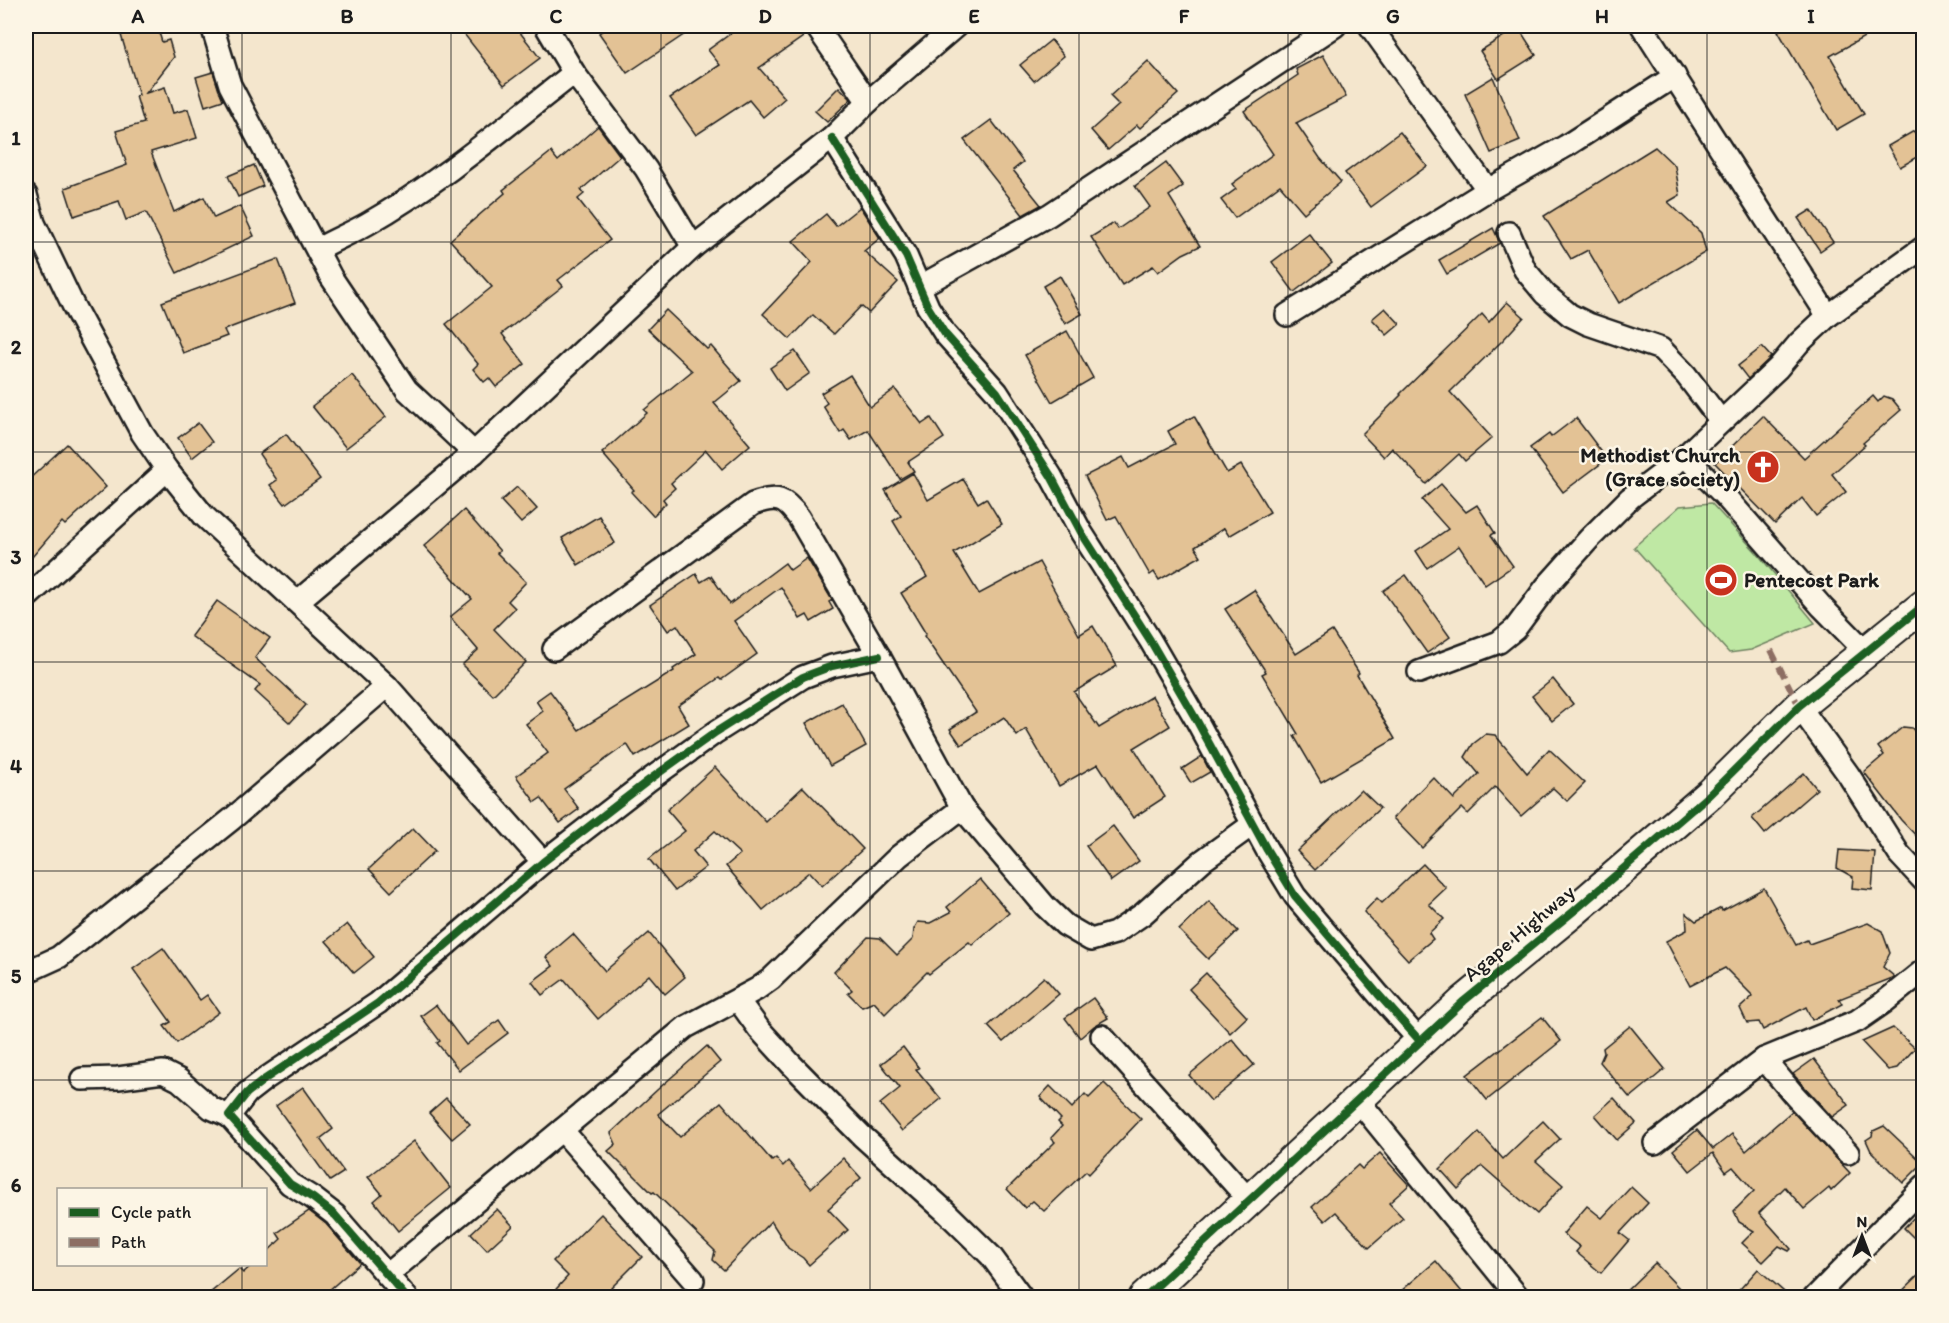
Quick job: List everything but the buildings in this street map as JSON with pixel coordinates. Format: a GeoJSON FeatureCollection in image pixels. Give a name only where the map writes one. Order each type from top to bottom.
{"type":"FeatureCollection","features":[{"type":"Feature","properties":{"kind":"street"},"geometry":{"type":"LineString","coordinates":[[212,26],[230,85],[332,277],[407,390],[474,453]]}},
{"type":"Feature","properties":{"kind":"street"},"geometry":{"type":"LineString","coordinates":[[546,26],[574,73],[646,169],[693,247]]}},
{"type":"Feature","properties":{"kind":"street"},"geometry":{"type":"LineString","coordinates":[[816,26],[868,102]]}},
{"type":"Feature","properties":{"kind":"street"},"geometry":{"type":"LineString","coordinates":[[297,602],[474,453],[693,247],[832,138],[868,102],[956,26]]}},
{"type":"Feature","properties":{"kind":"street"},"geometry":{"type":"LineString","coordinates":[[919,287],[1049,215],[1335,26]]}},
{"type":"Feature","properties":{"kind":"street"},"geometry":{"type":"LineString","coordinates":[[1370,26],[1488,190]]}},
{"type":"Feature","properties":{"kind":"street"},"geometry":{"type":"LineString","coordinates":[[1642,26],[1828,316]]}},
{"type":"Feature","properties":{"kind":"street"},"geometry":{"type":"LineString","coordinates":[[318,249],[367,224],[415,193],[464,159],[574,73]]}},
{"type":"Feature","properties":{"kind":"street"},"geometry":{"type":"LineString","coordinates":[[1287,315],[1488,190],[1566,146],[1675,76]]}},
{"type":"Feature","properties":{"kind":"street"},"geometry":{"type":"LineString","coordinates":[[832,138],[906,256],[928,307],[945,334],[997,392],[1052,476],[1081,532],[1197,721],[1295,896],[1420,1041]]}},
{"type":"Feature","properties":{"kind":"street"},"geometry":{"type":"LineString","coordinates":[[26,195],[34,223],[74,307],[142,433],[167,470],[204,516],[387,686],[543,862]]}},
{"type":"Feature","properties":{"kind":"street"},"geometry":{"type":"LineString","coordinates":[[1509,234],[1525,270],[1545,294],[1570,315],[1588,324],[1661,349],[1686,375],[1721,421]]}},
{"type":"Feature","properties":{"kind":"street"},"geometry":{"type":"LineString","coordinates":[[1419,672],[1499,642],[1515,629],[1546,587],[1630,498],[1685,456],[1778,368],[1828,316],[1923,247]]}},
{"type":"Feature","properties":{"kind":"street"},"geometry":{"type":"LineString","coordinates":[[1685,456],[1724,495],[1808,591],[1866,652]]}},
{"type":"Feature","properties":{"kind":"street"},"geometry":{"type":"LineString","coordinates":[[26,598],[167,470]]}},
{"type":"Feature","properties":{"kind":"street"},"geometry":{"type":"LineString","coordinates":[[554,649],[753,504],[775,498],[789,503],[799,518],[879,656],[962,808],[1045,906],[1065,925],[1091,940],[1115,933],[1143,914],[1202,861],[1253,824]]}},
{"type":"Feature","properties":{"kind":"street","name":"Agape Highway"},"geometry":{"type":"LineString","coordinates":[[1144,1298],[1464,1001],[1574,911],[1710,794],[1799,706],[1923,605]]}},
{"type":"Feature","properties":{"kind":"street"},"geometry":{"type":"LineString","coordinates":[[229,1116],[247,1093],[378,1004],[543,862],[649,780],[716,732],[803,677],[832,666],[879,656]]}},
{"type":"Feature","properties":{"kind":"street"},"geometry":{"type":"LineString","coordinates":[[26,972],[59,957],[232,819],[387,686]]}},
{"type":"Feature","properties":{"kind":"street"},"geometry":{"type":"LineString","coordinates":[[1799,706],[1848,774],[1899,854],[1923,881]]}},
{"type":"Feature","properties":{"kind":"street"},"geometry":{"type":"LineString","coordinates":[[387,1275],[686,1027],[738,1000],[771,979],[899,856],[962,808]]}},
{"type":"Feature","properties":{"kind":"street"},"geometry":{"type":"LineString","coordinates":[[1655,1143],[1764,1059],[1857,1021],[1883,1004],[1923,970]]}},
{"type":"Feature","properties":{"kind":"street"},"geometry":{"type":"LineString","coordinates":[[738,1000],[759,1029],[790,1064],[862,1136],[991,1256],[1022,1298]]}},
{"type":"Feature","properties":{"kind":"street"},"geometry":{"type":"LineString","coordinates":[[1102,1036],[1249,1200]]}},
{"type":"Feature","properties":{"kind":"street"},"geometry":{"type":"LineString","coordinates":[[1764,1059],[1794,1096],[1848,1153]]}},
{"type":"Feature","properties":{"kind":"street"},"geometry":{"type":"LineString","coordinates":[[82,1079],[118,1078],[163,1072],[179,1080],[211,1108],[229,1116],[290,1184],[313,1197],[335,1215],[407,1298]]}},
{"type":"Feature","properties":{"kind":"street"},"geometry":{"type":"LineString","coordinates":[[1357,1099],[1519,1298]]}},
{"type":"Feature","properties":{"kind":"street"},"geometry":{"type":"LineString","coordinates":[[562,1130],[693,1280]]}},
{"type":"Feature","properties":{"kind":"street"},"geometry":{"type":"LineString","coordinates":[[1814,1298],[1923,1186]]}},
{"type":"Feature","properties":{"kind":"green space","name":"Pentecost Park"},"geometry":{"type":"Polygon","coordinates":[[[1711,503],[1757,553],[1815,623],[1751,650],[1729,653],[1634,547],[1680,506],[1711,503]]]}},
{"type":"Feature","properties":{"kind":"marked path"},"geometry":{"type":"LineString","coordinates":[[1771,650],[1799,706]]}},
{"type":"Feature","properties":{"kind":"cycle path"},"geometry":{"type":"LineString","coordinates":[[832,138],[906,256],[928,307],[945,334],[997,392],[1051,476],[1081,532],[1150,640],[1295,896],[1420,1041]]}},
{"type":"Feature","properties":{"kind":"cycle path"},"geometry":{"type":"LineString","coordinates":[[1144,1298],[1464,1001],[1574,911],[1710,794],[1799,706],[1924,605]]}},
{"type":"Feature","properties":{"kind":"cycle path"},"geometry":{"type":"LineString","coordinates":[[407,1298],[335,1215],[290,1184],[229,1116],[247,1093],[378,1003],[543,862],[649,780],[716,732],[803,677],[832,666],[879,656]]}},
{"type":"Feature","properties":{"kind":"place","name":"Methodist Church (Grace society)"},"geometry":{"type":"Point","coordinates":[1763,467]}},
{"type":"Feature","properties":{"kind":"place","name":"Pentecost Park"},"geometry":{"type":"Point","coordinates":[1721,580]}}]}
